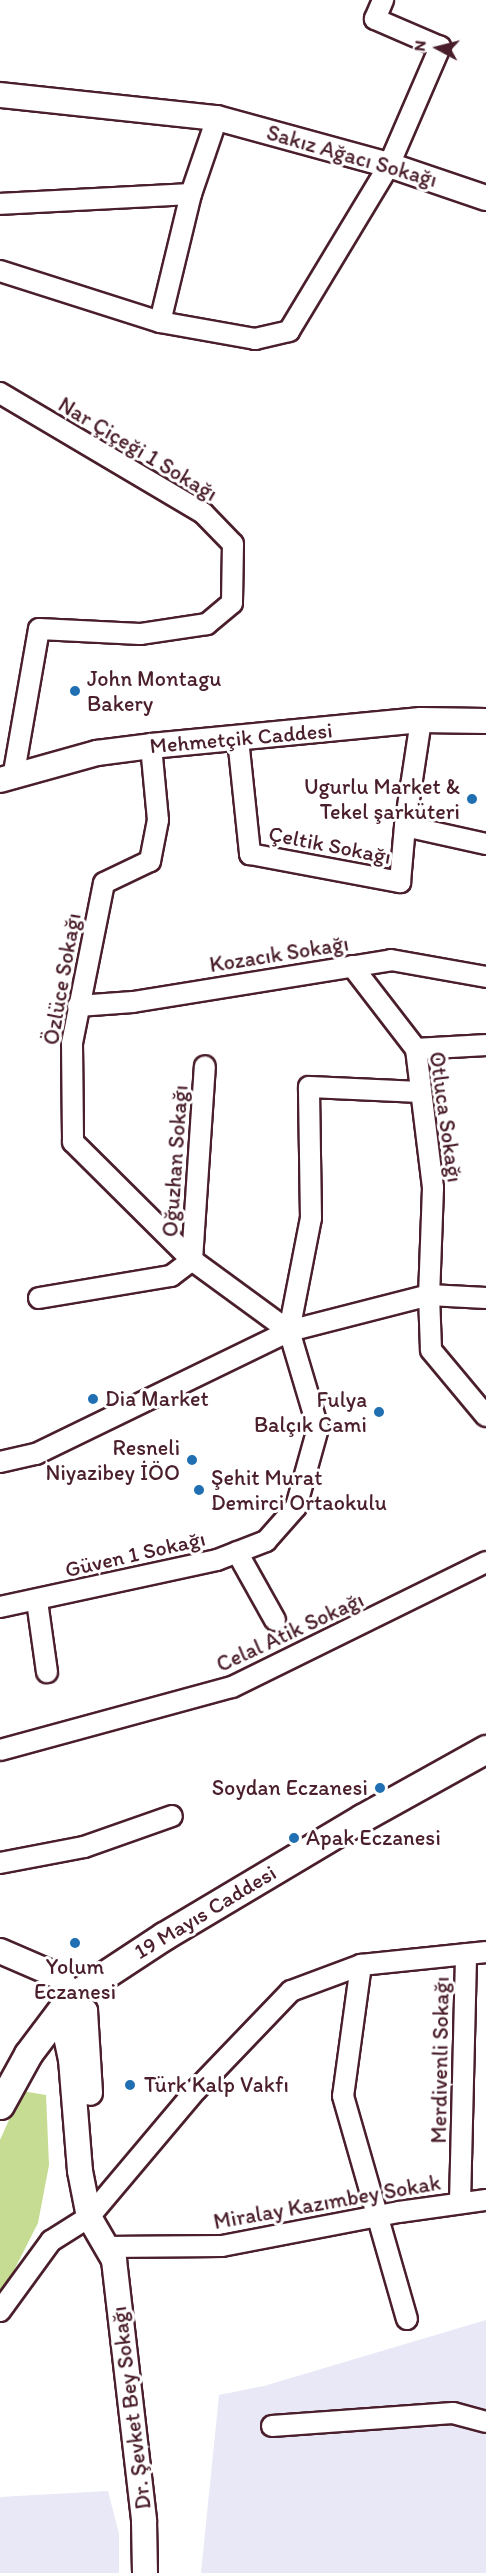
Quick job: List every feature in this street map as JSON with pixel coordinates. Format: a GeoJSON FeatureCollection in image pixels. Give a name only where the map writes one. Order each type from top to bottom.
{"type":"FeatureCollection","features":[{"type":"Feature","properties":{"kind":"main road","name":"19 Mayıs Caddesi"},"geometry":{"type":"LineString","coordinates":[[0,2105],[28,2054],[71,1996],[164,1936],[362,1818],[486,1749]]}},
{"type":"Feature","properties":{"kind":"street"},"geometry":{"type":"LineString","coordinates":[[0,271],[160,322],[255,339],[289,331],[389,165],[440,47],[375,19],[383,0]]}},
{"type":"Feature","properties":{"kind":"street","name":"Sakız Ağacı Sokağı"},"geometry":{"type":"LineString","coordinates":[[0,95],[217,118],[389,165],[486,198]]}},
{"type":"Feature","properties":{"kind":"street"},"geometry":{"type":"LineString","coordinates":[[160,322],[191,194],[217,118]]}},
{"type":"Feature","properties":{"kind":"street"},"geometry":{"type":"LineString","coordinates":[[0,204],[191,194]]}},
{"type":"Feature","properties":{"kind":"street","name":"Nar Çiçeği 1 Sokağı"},"geometry":{"type":"LineString","coordinates":[[0,393],[203,513],[233,544],[232,603],[207,624],[140,634],[39,629],[5,783]]}},
{"type":"Feature","properties":{"kind":"street"},"geometry":{"type":"LineString","coordinates":[[421,720],[405,826],[486,844]]}},
{"type":"Feature","properties":{"kind":"street","name":"Mehmetçik Caddesi"},"geometry":{"type":"LineString","coordinates":[[5,783],[97,753],[151,746],[421,720],[486,721]]}},
{"type":"Feature","properties":{"kind":"street","name":"Çeltik Sokağı"},"geometry":{"type":"LineString","coordinates":[[238,739],[250,854],[400,882],[405,826]]}},
{"type":"Feature","properties":{"kind":"street","name":"Özlüce Sokağı"},"geometry":{"type":"LineString","coordinates":[[151,746],[158,820],[150,861],[104,883],[78,1006],[72,1043],[73,1142],[192,1260],[290,1331]]}},
{"type":"Feature","properties":{"kind":"street","name":"Kozacık Sokağı"},"geometry":{"type":"LineString","coordinates":[[78,1006],[133,1002],[391,960],[486,977]]}},
{"type":"Feature","properties":{"kind":"street","name":"Otluca Sokağı"},"geometry":{"type":"LineString","coordinates":[[352,966],[416,1049],[433,1188],[429,1295],[431,1350],[486,1416]]}},
{"type":"Feature","properties":{"kind":"street"},"geometry":{"type":"LineString","coordinates":[[416,1049],[486,1045]]}},
{"type":"Feature","properties":{"kind":"street","name":"Oğuzhan Sokağı"},"geometry":{"type":"LineString","coordinates":[[192,1260],[205,1066]]}},
{"type":"Feature","properties":{"kind":"street"},"geometry":{"type":"LineString","coordinates":[[290,1331],[311,1218],[309,1087],[421,1092]]}},
{"type":"Feature","properties":{"kind":"street"},"geometry":{"type":"LineString","coordinates":[[39,1298],[171,1276],[192,1260]]}},
{"type":"Feature","properties":{"kind":"street"},"geometry":{"type":"LineString","coordinates":[[0,1462],[36,1454],[290,1331],[429,1295],[486,1298]]}},
{"type":"Feature","properties":{"kind":"street","name":"Güven 1 Sokağı"},"geometry":{"type":"LineString","coordinates":[[0,1607],[218,1560],[266,1541],[296,1507],[318,1428],[290,1331]]}},
{"type":"Feature","properties":{"kind":"street"},"geometry":{"type":"LineString","coordinates":[[237,1552],[275,1620]]}},
{"type":"Feature","properties":{"kind":"street","name":"Celal Atik Sokağı"},"geometry":{"type":"LineString","coordinates":[[0,1750],[232,1687],[486,1562]]}},
{"type":"Feature","properties":{"kind":"street"},"geometry":{"type":"LineString","coordinates":[[37,1600],[46,1672]]}},
{"type":"Feature","properties":{"kind":"street"},"geometry":{"type":"LineString","coordinates":[[0,1863],[84,1847],[172,1816]]}},
{"type":"Feature","properties":{"kind":"street"},"geometry":{"type":"LineString","coordinates":[[0,1951],[60,1977],[71,1996]]}},
{"type":"Feature","properties":{"kind":"street"},"geometry":{"type":"LineString","coordinates":[[0,2311],[51,2241],[89,2217],[196,2090],[291,1991],[361,1965],[486,1952]]}},
{"type":"Feature","properties":{"kind":"street","name":"Merdivenli Sokağı"},"geometry":{"type":"LineString","coordinates":[[460,2203],[466,1954]]}},
{"type":"Feature","properties":{"kind":"street"},"geometry":{"type":"LineString","coordinates":[[361,1965],[343,2096],[407,2319]]}},
{"type":"Feature","properties":{"kind":"street","name":"Dr. Şevket Bey Sokağı"},"geometry":{"type":"LineString","coordinates":[[71,1996],[63,2022],[71,2059],[80,2171],[89,2217],[114,2260],[144,2521],[145,2573]]}},
{"type":"Feature","properties":{"kind":"street","name":"Miralay Kazımbey Sokak"},"geometry":{"type":"LineString","coordinates":[[105,2247],[222,2246],[377,2216],[486,2200]]}},
{"type":"Feature","properties":{"kind":"street","name":"Dr. Şevket Bey Sokağı"},"geometry":{"type":"LineString","coordinates":[[105,2247],[102,2272],[133,2519],[133,2573]]}},
{"type":"Feature","properties":{"kind":"street"},"geometry":{"type":"LineString","coordinates":[[272,2426],[453,2413],[486,2422]]}},
{"type":"Feature","properties":{"kind":"shaded area"},"geometry":{"type":"Polygon","coordinates":[[[486,2320],[486,2573],[201,2573],[219,2395],[264,2386],[486,2320]]]}},
{"type":"Feature","properties":{"kind":"shaded area"},"geometry":{"type":"Polygon","coordinates":[[[108,2491],[119,2534],[119,2573],[0,2573],[0,2497],[108,2491]]]}},
{"type":"Feature","properties":{"kind":"green space"},"geometry":{"type":"Polygon","coordinates":[[[22,2091],[46,2095],[49,2165],[38,2223],[0,2298],[0,2140],[22,2091]]]}},
{"type":"Feature","properties":{"kind":"place","name":"John Montagu Bakery"},"geometry":{"type":"Point","coordinates":[75,691]}},
{"type":"Feature","properties":{"kind":"place","name":"Ugurlu Market & Tekel şarküteri"},"geometry":{"type":"Point","coordinates":[472,799]}},
{"type":"Feature","properties":{"kind":"place","name":"Dia Market"},"geometry":{"type":"Point","coordinates":[93,1399]}},
{"type":"Feature","properties":{"kind":"place","name":"Fulya Balçık Cami"},"geometry":{"type":"Point","coordinates":[379,1412]}},
{"type":"Feature","properties":{"kind":"place","name":"Resneli Niyazibey İÖO"},"geometry":{"type":"Point","coordinates":[192,1460]}},
{"type":"Feature","properties":{"kind":"place","name":"Şehit Murat Demirci Ortaokulu"},"geometry":{"type":"Point","coordinates":[199,1490]}},
{"type":"Feature","properties":{"kind":"place","name":"Soydan Eczanesi"},"geometry":{"type":"Point","coordinates":[380,1788]}},
{"type":"Feature","properties":{"kind":"place","name":"Apak Eczanesi"},"geometry":{"type":"Point","coordinates":[294,1838]}},
{"type":"Feature","properties":{"kind":"place","name":"Yolum Eczanesi"},"geometry":{"type":"Point","coordinates":[75,1943]}},
{"type":"Feature","properties":{"kind":"place","name":"Türk Kalp Vakfı"},"geometry":{"type":"Point","coordinates":[130,2085]}}]}
